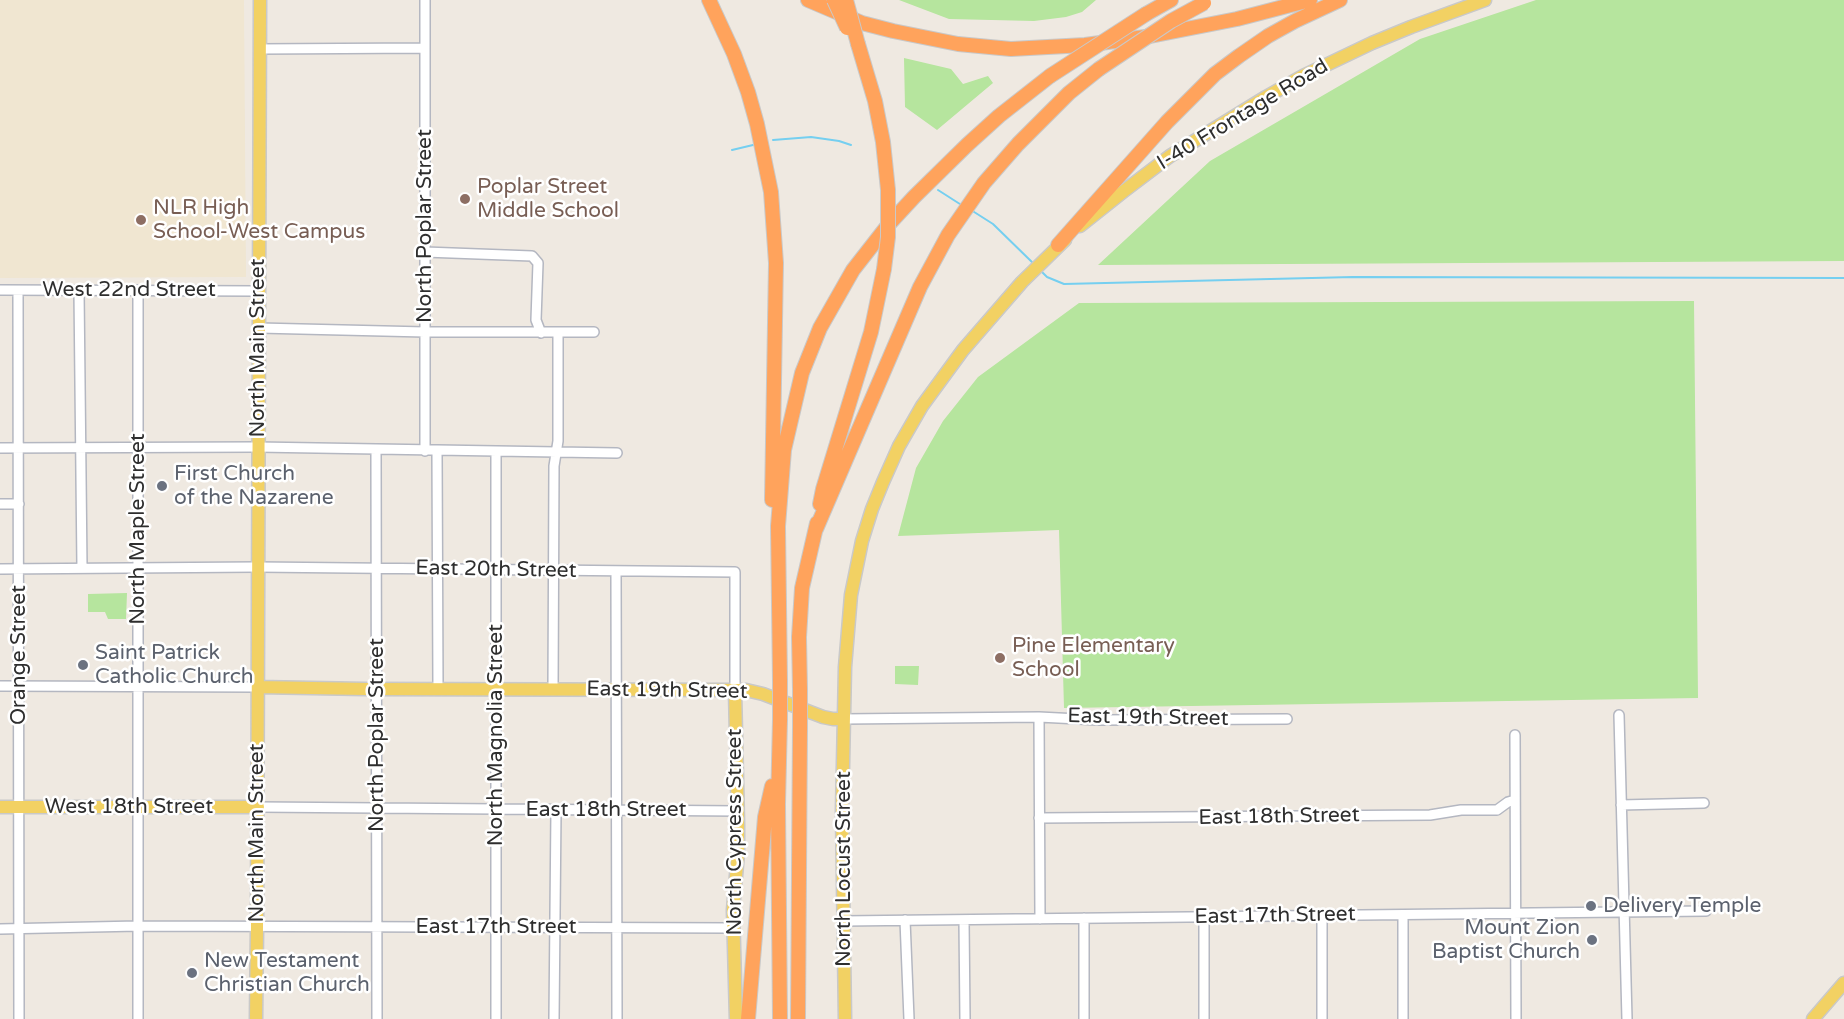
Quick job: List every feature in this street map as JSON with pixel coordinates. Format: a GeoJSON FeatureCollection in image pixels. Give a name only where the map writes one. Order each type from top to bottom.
{"type":"FeatureCollection","features":[{"type":"Feature","properties":{"kind":"highway"},"geometry":{"type":"LineString","coordinates":[[709,0],[734,54],[748,92],[771,192],[776,263],[772,501],[778,526]]}},
{"type":"Feature","properties":{"kind":"highway"},"geometry":{"type":"LineString","coordinates":[[808,0],[862,23],[914,36],[958,44],[1011,49],[1085,45],[1145,37],[1237,19],[1310,0]]}},
{"type":"Feature","properties":{"kind":"highway"},"geometry":{"type":"LineString","coordinates":[[834,0],[858,47]]}},
{"type":"Feature","properties":{"kind":"highway"},"geometry":{"type":"LineString","coordinates":[[798,1019],[799,637],[802,588],[823,489],[871,332],[888,237],[888,190],[883,142],[846,0]]}},
{"type":"Feature","properties":{"kind":"highway"},"geometry":{"type":"LineString","coordinates":[[780,1019],[778,526],[784,450],[802,373],[816,338],[842,287],[866,252],[933,177],[999,116],[1050,76],[1171,0]]}},
{"type":"Feature","properties":{"kind":"highway"},"geometry":{"type":"LineString","coordinates":[[1058,245],[1167,122],[1215,74],[1268,36],[1340,0]]}},
{"type":"Feature","properties":{"kind":"highway"},"geometry":{"type":"LineString","coordinates":[[816,529],[921,287],[948,235],[984,183],[1039,122],[1069,93],[1099,69],[1170,21],[1207,1]]}},
{"type":"Feature","properties":{"kind":"highway"},"geometry":{"type":"LineString","coordinates":[[748,1019],[765,817],[780,749]]}},
{"type":"Feature","properties":{"kind":"main road","name":"North Main Street"},"geometry":{"type":"LineString","coordinates":[[256,1019],[260,0]]}},
{"type":"Feature","properties":{"kind":"main road","name":"I-40 Frontage Road"},"geometry":{"type":"LineString","coordinates":[[1029,275],[1058,245],[1170,156],[1266,96],[1372,43],[1432,18],[1485,0]]}},
{"type":"Feature","properties":{"kind":"main road","name":"North Locust Street"},"geometry":{"type":"LineString","coordinates":[[845,1019],[843,921],[845,667],[850,595],[862,542],[883,482],[913,421],[941,378],[963,350],[1029,275]]}},
{"type":"Feature","properties":{"kind":"main road","name":"East 19th Street"},"geometry":{"type":"LineString","coordinates":[[258,687],[754,691],[823,717],[844,719]]}},
{"type":"Feature","properties":{"kind":"main road","name":"North Cypress Street"},"geometry":{"type":"LineString","coordinates":[[735,690],[738,853],[733,910],[736,1019]]}},
{"type":"Feature","properties":{"kind":"main road","name":"West 18th Street"},"geometry":{"type":"LineString","coordinates":[[0,807],[258,807]]}},
{"type":"Feature","properties":{"kind":"main road"},"geometry":{"type":"LineString","coordinates":[[1813,1019],[1844,983]]}},
{"type":"Feature","properties":{"kind":"street","name":"North Poplar Street"},"geometry":{"type":"LineString","coordinates":[[425,0],[425,451]]}},
{"type":"Feature","properties":{"kind":"street"},"geometry":{"type":"LineString","coordinates":[[260,49],[425,48]]}},
{"type":"Feature","properties":{"kind":"street"},"geometry":{"type":"LineString","coordinates":[[425,252],[529,254],[532,256],[538,263],[536,320],[541,333]]}},
{"type":"Feature","properties":{"kind":"street","name":"West 22nd Street"},"geometry":{"type":"LineString","coordinates":[[0,290],[258,291]]}},
{"type":"Feature","properties":{"kind":"street","name":"Orange Street"},"geometry":{"type":"LineString","coordinates":[[18,291],[19,1019]]}},
{"type":"Feature","properties":{"kind":"street"},"geometry":{"type":"LineString","coordinates":[[79,291],[82,568]]}},
{"type":"Feature","properties":{"kind":"street","name":"North Maple Street"},"geometry":{"type":"LineString","coordinates":[[138,291],[138,1019]]}},
{"type":"Feature","properties":{"kind":"street"},"geometry":{"type":"LineString","coordinates":[[258,328],[425,332],[594,332]]}},
{"type":"Feature","properties":{"kind":"street"},"geometry":{"type":"LineString","coordinates":[[553,690],[554,466],[558,441],[558,333]]}},
{"type":"Feature","properties":{"kind":"street"},"geometry":{"type":"LineString","coordinates":[[0,448],[257,447],[618,453]]}},
{"type":"Feature","properties":{"kind":"street","name":"North Poplar Street"},"geometry":{"type":"LineString","coordinates":[[376,450],[377,1019]]}},
{"type":"Feature","properties":{"kind":"street"},"geometry":{"type":"LineString","coordinates":[[437,451],[438,689]]}},
{"type":"Feature","properties":{"kind":"street","name":"North Magnolia Street"},"geometry":{"type":"LineString","coordinates":[[496,452],[496,1019]]}},
{"type":"Feature","properties":{"kind":"street"},"geometry":{"type":"LineString","coordinates":[[0,504],[18,504]]}},
{"type":"Feature","properties":{"kind":"street","name":"East 20th Street"},"geometry":{"type":"LineString","coordinates":[[0,569],[257,567],[735,572]]}},
{"type":"Feature","properties":{"kind":"street"},"geometry":{"type":"LineString","coordinates":[[616,571],[617,1019]]}},
{"type":"Feature","properties":{"kind":"street","name":"North Cypress Street"},"geometry":{"type":"LineString","coordinates":[[735,572],[735,690]]}},
{"type":"Feature","properties":{"kind":"street"},"geometry":{"type":"LineString","coordinates":[[0,686],[258,687]]}},
{"type":"Feature","properties":{"kind":"street"},"geometry":{"type":"LineString","coordinates":[[1618,715],[1627,1019]]}},
{"type":"Feature","properties":{"kind":"street"},"geometry":{"type":"LineString","coordinates":[[1039,717],[1040,919]]}},
{"type":"Feature","properties":{"kind":"street","name":"East 19th Street"},"geometry":{"type":"LineString","coordinates":[[844,719],[1039,717],[1098,720],[1287,719]]}},
{"type":"Feature","properties":{"kind":"street"},"geometry":{"type":"LineString","coordinates":[[1515,735],[1516,1019]]}},
{"type":"Feature","properties":{"kind":"street","name":"East 18th Street"},"geometry":{"type":"LineString","coordinates":[[1039,818],[1430,815],[1461,810],[1497,810],[1515,800]]}},
{"type":"Feature","properties":{"kind":"street"},"geometry":{"type":"LineString","coordinates":[[1621,804],[1704,803]]}},
{"type":"Feature","properties":{"kind":"street","name":"East 18th Street"},"geometry":{"type":"LineString","coordinates":[[258,807],[738,811]]}},
{"type":"Feature","properties":{"kind":"street"},"geometry":{"type":"LineString","coordinates":[[554,1019],[556,810]]}},
{"type":"Feature","properties":{"kind":"street","name":"East 17th Street"},"geometry":{"type":"LineString","coordinates":[[843,921],[1706,911]]}},
{"type":"Feature","properties":{"kind":"street"},"geometry":{"type":"LineString","coordinates":[[1402,915],[1403,1019]]}},
{"type":"Feature","properties":{"kind":"street"},"geometry":{"type":"LineString","coordinates":[[1322,916],[1322,1019]]}},
{"type":"Feature","properties":{"kind":"street"},"geometry":{"type":"LineString","coordinates":[[1204,917],[1204,1019]]}},
{"type":"Feature","properties":{"kind":"street"},"geometry":{"type":"LineString","coordinates":[[1084,918],[1084,1019]]}},
{"type":"Feature","properties":{"kind":"street"},"geometry":{"type":"LineString","coordinates":[[905,920],[909,1019]]}},
{"type":"Feature","properties":{"kind":"street"},"geometry":{"type":"LineString","coordinates":[[964,920],[965,1019]]}},
{"type":"Feature","properties":{"kind":"street","name":"East 17th Street"},"geometry":{"type":"LineString","coordinates":[[0,929],[138,926],[734,928]]}},
{"type":"Feature","properties":{"kind":"shaded area"},"geometry":{"type":"Polygon","coordinates":[[[0,0],[244,0],[246,277],[0,278],[0,0]]]}},
{"type":"Feature","properties":{"kind":"green space"},"geometry":{"type":"Polygon","coordinates":[[[899,0],[1096,0],[1082,12],[1066,17],[1034,21],[949,19],[899,0]]]}},
{"type":"Feature","properties":{"kind":"green space"},"geometry":{"type":"Polygon","coordinates":[[[1536,0],[1844,0],[1844,261],[1098,265],[1210,161],[1420,39],[1536,0]]]}},
{"type":"Feature","properties":{"kind":"green space"},"geometry":{"type":"Polygon","coordinates":[[[904,58],[951,69],[963,84],[988,76],[993,83],[937,130],[905,107],[904,58]]]}},
{"type":"Feature","properties":{"kind":"green space"},"geometry":{"type":"Polygon","coordinates":[[[1694,301],[1698,698],[1064,708],[1059,530],[898,536],[916,468],[943,421],[978,377],[1079,303],[1694,301]]]}},
{"type":"Feature","properties":{"kind":"green space"},"geometry":{"type":"Polygon","coordinates":[[[127,593],[126,619],[108,619],[105,612],[88,612],[88,594],[127,593]]]}},
{"type":"Feature","properties":{"kind":"green space"},"geometry":{"type":"Polygon","coordinates":[[[895,666],[919,666],[918,685],[895,684],[895,666]]]}},
{"type":"Feature","properties":{"kind":"waterway"},"geometry":{"type":"LineString","coordinates":[[773,140],[811,137],[851,145]]}},
{"type":"Feature","properties":{"kind":"waterway"},"geometry":{"type":"LineString","coordinates":[[732,150],[753,145]]}},
{"type":"Feature","properties":{"kind":"waterway"},"geometry":{"type":"LineString","coordinates":[[938,190],[963,206]]}},
{"type":"Feature","properties":{"kind":"waterway"},"geometry":{"type":"LineString","coordinates":[[971,210],[993,224],[1035,265]]}},
{"type":"Feature","properties":{"kind":"waterway"},"geometry":{"type":"LineString","coordinates":[[1041,271],[1047,277],[1064,284],[1353,277],[1844,278]]}},
{"type":"Feature","properties":{"kind":"place","name":"Poplar Street Middle School"},"geometry":{"type":"Point","coordinates":[465,199]}},
{"type":"Feature","properties":{"kind":"place","name":"NLR High School-West Campus"},"geometry":{"type":"Point","coordinates":[141,220]}},
{"type":"Feature","properties":{"kind":"place","name":"First Church of the Nazarene"},"geometry":{"type":"Point","coordinates":[162,486]}},
{"type":"Feature","properties":{"kind":"place","name":"Pine Elementary School"},"geometry":{"type":"Point","coordinates":[1000,658]}},
{"type":"Feature","properties":{"kind":"place","name":"Saint Patrick Catholic Church"},"geometry":{"type":"Point","coordinates":[83,665]}},
{"type":"Feature","properties":{"kind":"place","name":"Delivery Temple"},"geometry":{"type":"Point","coordinates":[1591,906]}},
{"type":"Feature","properties":{"kind":"place","name":"Mount Zion Baptist Church"},"geometry":{"type":"Point","coordinates":[1592,940]}},
{"type":"Feature","properties":{"kind":"place","name":"New Testament Christian Church"},"geometry":{"type":"Point","coordinates":[192,973]}}]}
